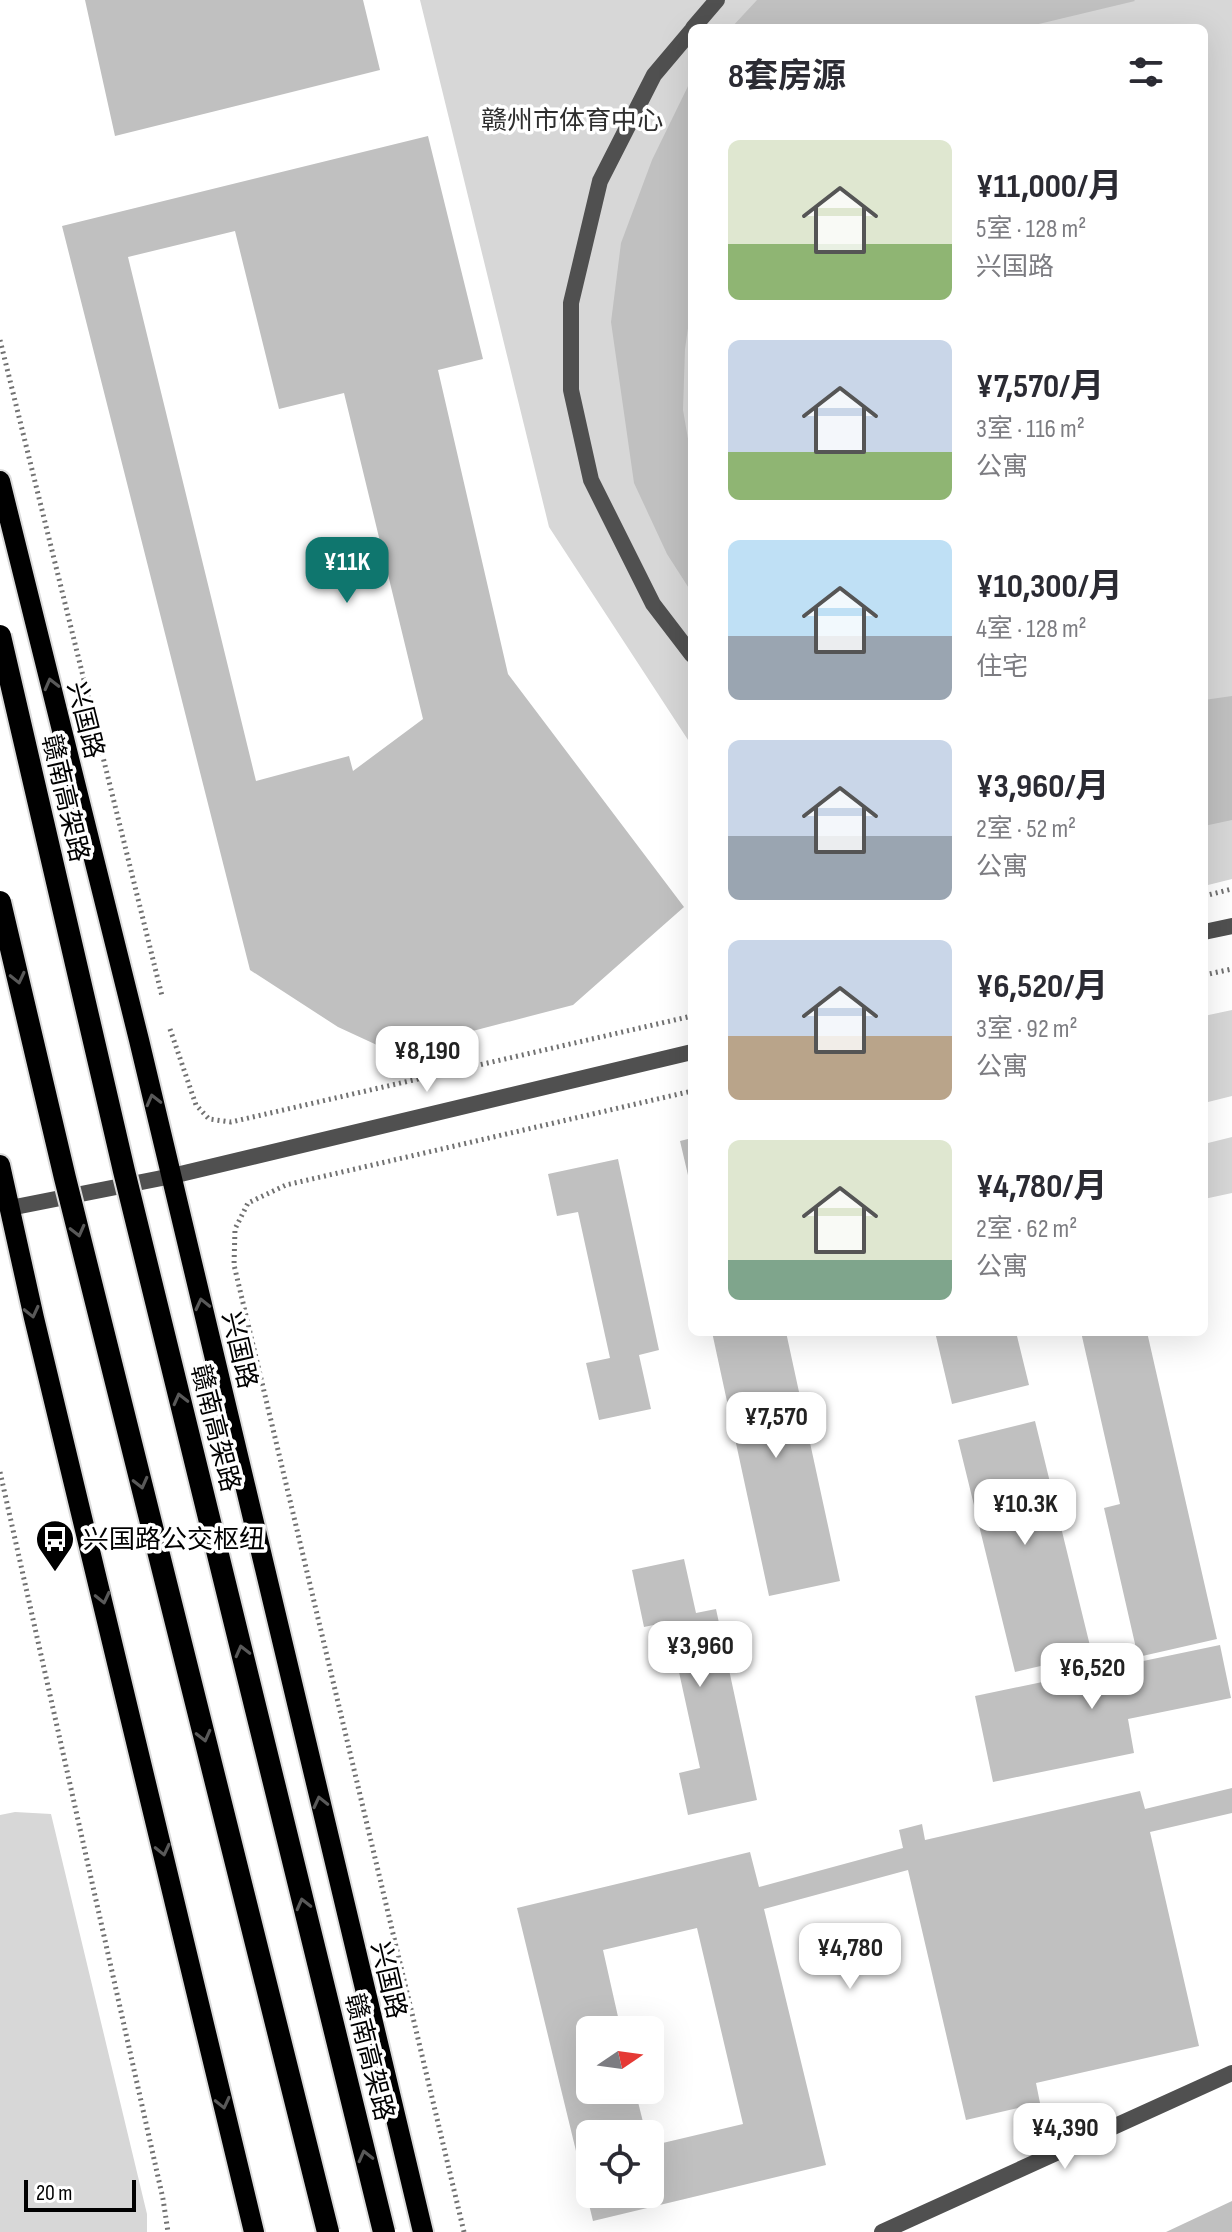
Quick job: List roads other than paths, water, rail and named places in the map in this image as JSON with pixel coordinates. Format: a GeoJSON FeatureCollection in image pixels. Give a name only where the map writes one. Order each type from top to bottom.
{"type":"FeatureCollection","features":[{"type":"Feature","properties":{"kind":"highway","name":"赣南高架路"},"geometry":{"type":"LineString","coordinates":[[0,636],[124,1171],[384,2232]]}},
{"type":"Feature","properties":{"kind":"highway"},"geometry":{"type":"LineString","coordinates":[[0,902],[65,1178],[328,2232]]}},
{"type":"Feature","properties":{"kind":"main road","name":"兴国路"},"geometry":{"type":"LineString","coordinates":[[0,481],[172,1176],[423,2232]]}},
{"type":"Feature","properties":{"kind":"main road"},"geometry":{"type":"LineString","coordinates":[[0,1165],[254,2232]]}},
{"type":"Feature","properties":{"kind":"street"},"geometry":{"type":"LineString","coordinates":[[697,24],[717,0]]}},
{"type":"Feature","properties":{"kind":"street"},"geometry":{"type":"LineString","coordinates":[[688,35],[654,75],[600,181],[571,303],[571,390],[591,480],[653,604],[688,650]]}},
{"type":"Feature","properties":{"kind":"street"},"geometry":{"type":"LineString","coordinates":[[1208,931],[1232,926]]}},
{"type":"Feature","properties":{"kind":"street"},"geometry":{"type":"LineString","coordinates":[[10,1208],[172,1176],[688,1053]]}},
{"type":"Feature","properties":{"kind":"street"},"geometry":{"type":"LineString","coordinates":[[882,2232],[1232,2073]]}},
{"type":"Feature","properties":{"kind":"place","name":"兴国路公交枢纽"},"geometry":{"type":"Point","coordinates":[55,1573]}},
{"type":"Feature","properties":{"kind":"park label","name":"赣州市体育中心"},"geometry":{"type":"Point","coordinates":[572,120]}}]}
